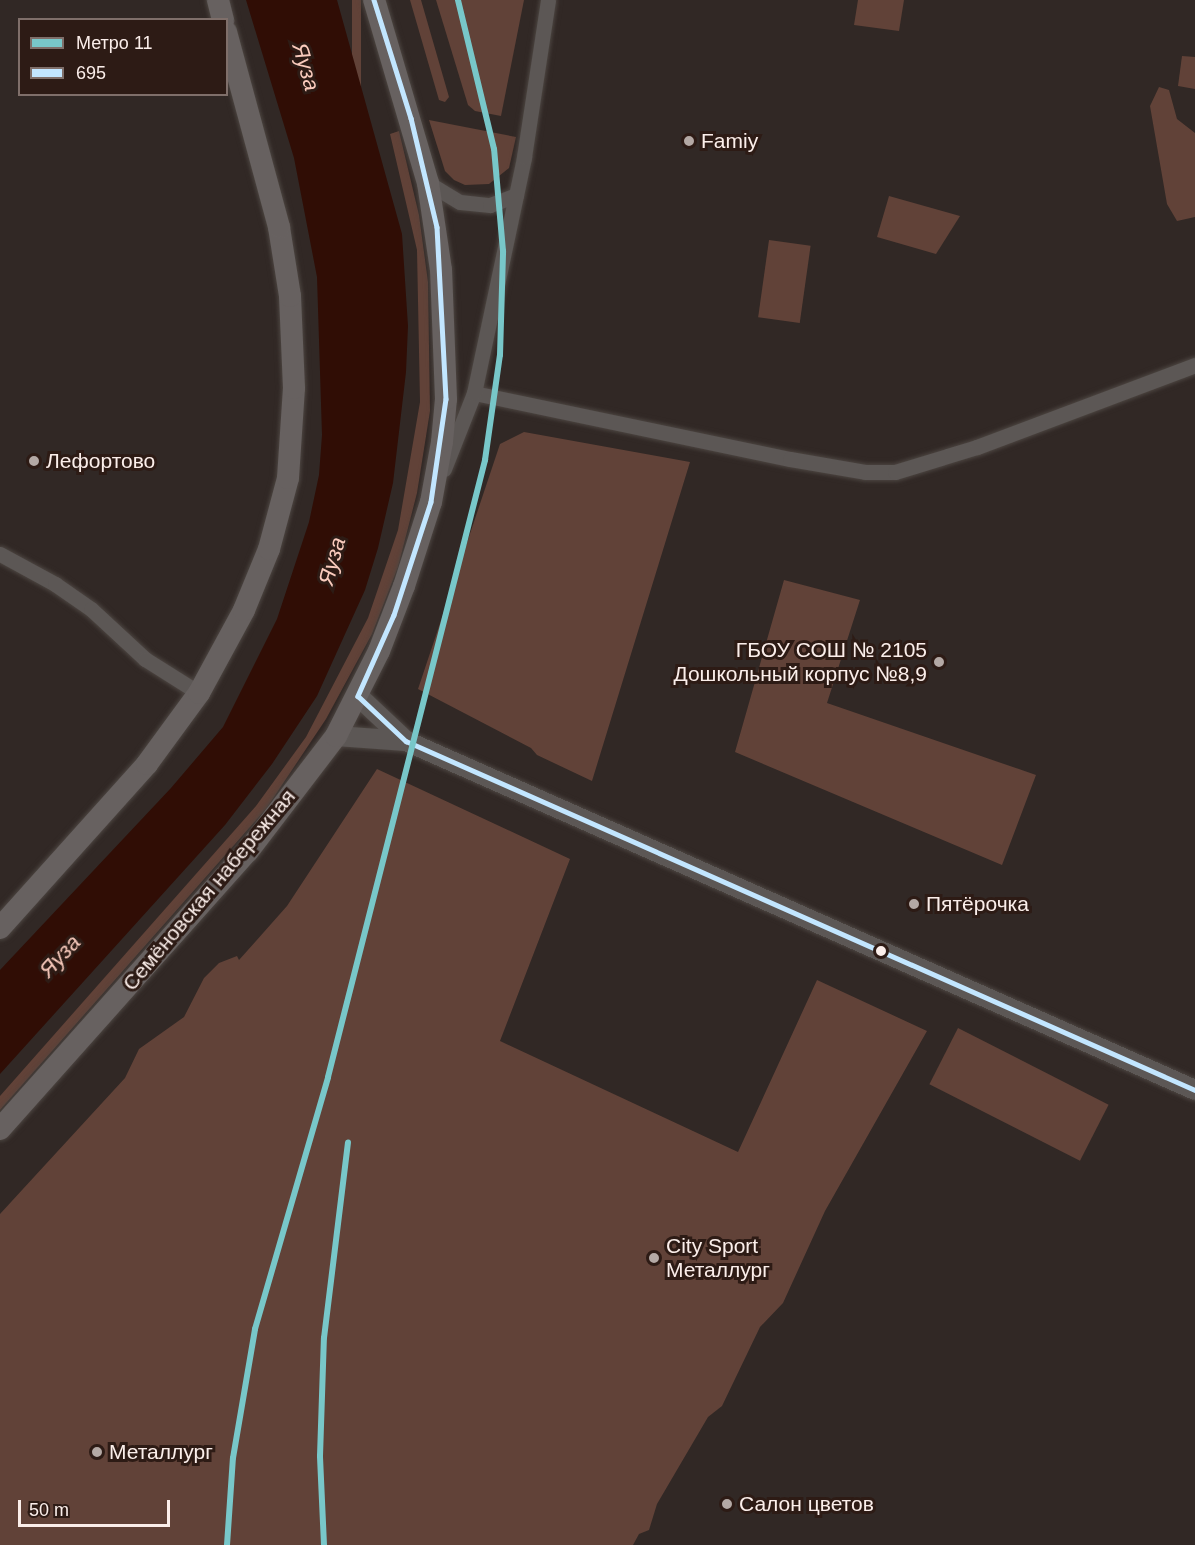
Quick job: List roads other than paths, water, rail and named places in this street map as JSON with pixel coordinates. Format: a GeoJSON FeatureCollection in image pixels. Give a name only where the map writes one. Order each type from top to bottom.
{"type":"FeatureCollection","features":[{"type":"Feature","properties":{"kind":"main road"},"geometry":{"type":"LineString","coordinates":[[218,0],[222,18]]}},
{"type":"Feature","properties":{"kind":"main road","name":"Семёновская набережная"},"geometry":{"type":"LineString","coordinates":[[0,1129],[248,851],[336,736],[358,696],[394,615],[431,502],[446,399],[441,270],[428,183],[374,0]]}},
{"type":"Feature","properties":{"kind":"main road"},"geometry":{"type":"LineString","coordinates":[[0,928],[147,764],[199,693],[244,610],[269,549],[288,478],[294,388],[290,296],[279,227],[228,39]]}},
{"type":"Feature","properties":{"kind":"street"},"geometry":{"type":"LineString","coordinates":[[431,502],[474,393],[516,195],[548,0]]}},
{"type":"Feature","properties":{"kind":"street"},"geometry":{"type":"LineString","coordinates":[[428,183],[460,202],[490,205],[516,195]]}},
{"type":"Feature","properties":{"kind":"street"},"geometry":{"type":"LineString","coordinates":[[474,393],[790,459],[865,472],[895,472],[976,447],[1195,365]]}},
{"type":"Feature","properties":{"kind":"street"},"geometry":{"type":"LineString","coordinates":[[0,554],[55,584],[91,609],[146,658],[199,693]]}},
{"type":"Feature","properties":{"kind":"street"},"geometry":{"type":"LineString","coordinates":[[358,696],[406,741],[1195,1090]]}},
{"type":"Feature","properties":{"kind":"street"},"geometry":{"type":"LineString","coordinates":[[336,736],[406,741]]}},
{"type":"Feature","properties":{"kind":"water","name":"Яуза"},"geometry":{"type":"Polygon","coordinates":[[[246,0],[337,0],[402,234],[408,326],[406,372],[393,483],[378,548],[365,590],[317,696],[272,764],[225,825],[0,1074],[0,970],[171,788],[223,727],[277,619],[309,522],[319,475],[322,435],[317,277],[294,158],[246,0]]]}},
{"type":"Feature","properties":{"kind":"metro line","name":"11"},"geometry":{"type":"LineString","coordinates":[[227,1545],[233,1458],[255,1329],[328,1077],[485,460],[500,355],[503,251],[494,149],[458,0]]}},
{"type":"Feature","properties":{"kind":"metro line","name":"11"},"geometry":{"type":"LineString","coordinates":[[324,1545],[320,1456],[324,1338],[348,1142]]}},
{"type":"Feature","properties":{"kind":"place","name":"Famiy"},"geometry":{"type":"Point","coordinates":[689,141]}},
{"type":"Feature","properties":{"kind":"place","name":"Лефортово"},"geometry":{"type":"Point","coordinates":[34,461]}},
{"type":"Feature","properties":{"kind":"place","name":"ГБОУ СОШ № 2105 Дошкольный корпус №8,9"},"geometry":{"type":"Point","coordinates":[939,662]}},
{"type":"Feature","properties":{"kind":"place","name":"Пятёрочка"},"geometry":{"type":"Point","coordinates":[914,904]}},
{"type":"Feature","properties":{"kind":"place","name":"City Sport Металлург"},"geometry":{"type":"Point","coordinates":[654,1258]}},
{"type":"Feature","properties":{"kind":"place","name":"Металлург"},"geometry":{"type":"Point","coordinates":[97,1452]}},
{"type":"Feature","properties":{"kind":"place","name":"Салон цветов"},"geometry":{"type":"Point","coordinates":[727,1504]}}]}
